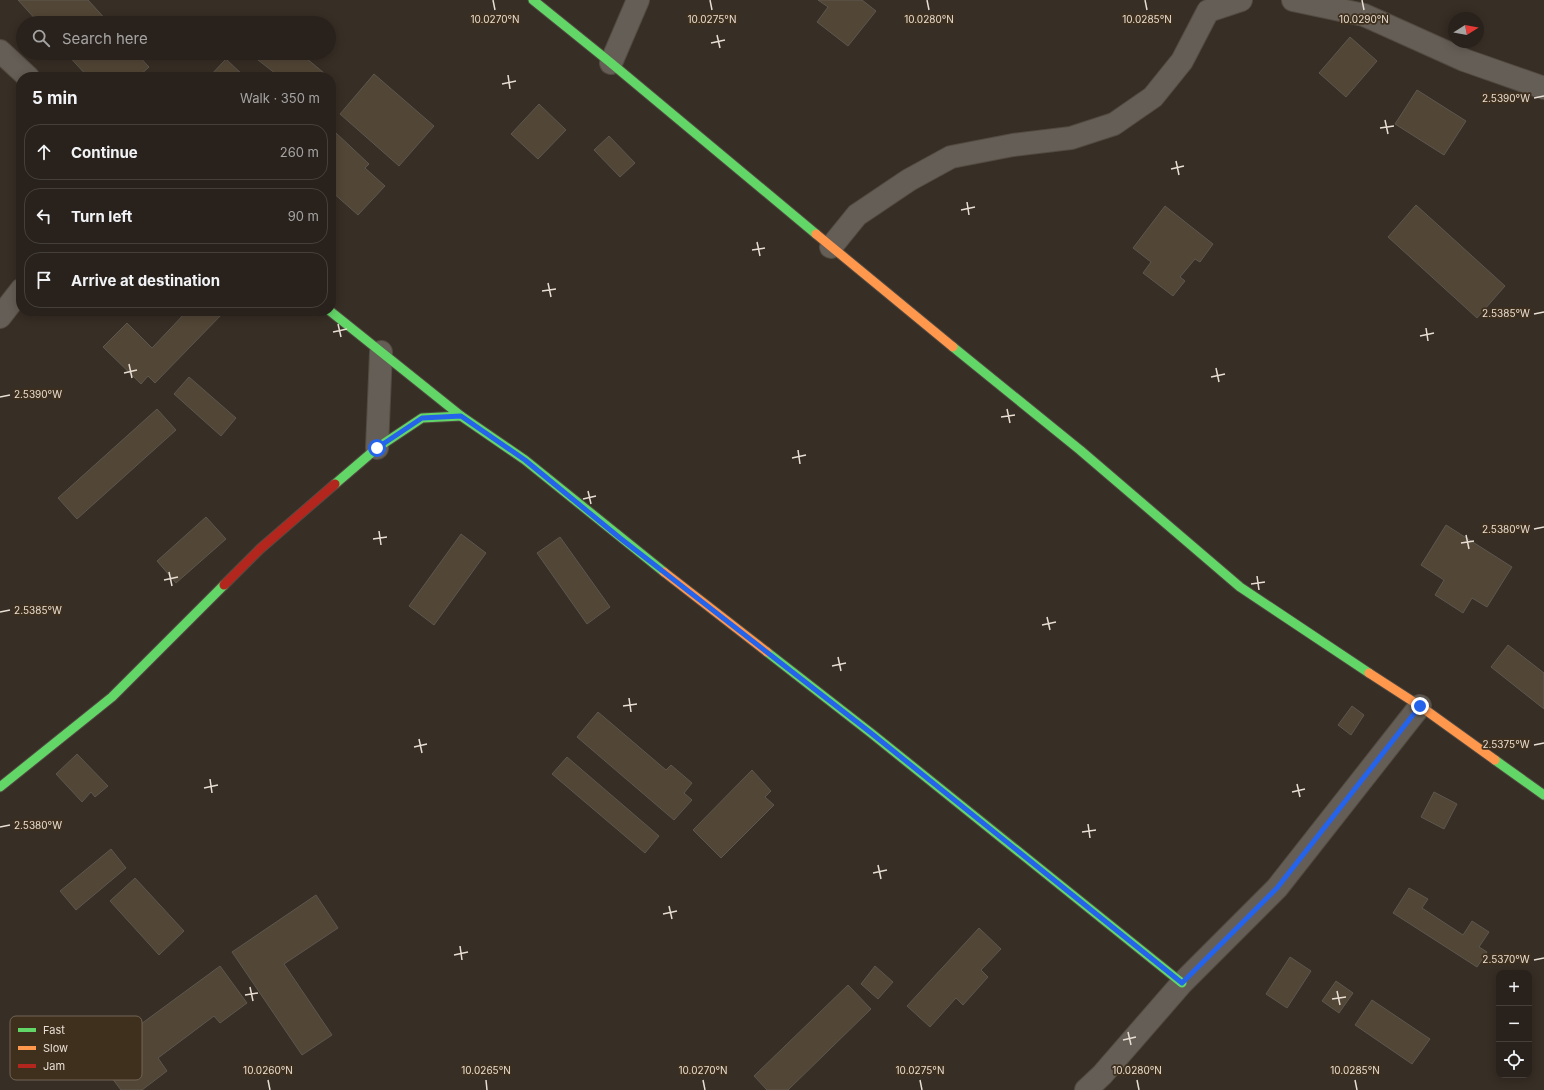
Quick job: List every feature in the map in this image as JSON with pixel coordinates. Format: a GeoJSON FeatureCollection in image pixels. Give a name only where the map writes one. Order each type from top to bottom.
{"type":"FeatureCollection","features":[{"type":"Feature","properties":{"kind":"street"},"geometry":{"type":"LineString","coordinates":[[533,0],[611,62],[831,247],[1080,450],[1240,587],[1420,706],[1544,795]]}},
{"type":"Feature","properties":{"kind":"street"},"geometry":{"type":"LineString","coordinates":[[611,62],[638,0]]}},
{"type":"Feature","properties":{"kind":"street"},"geometry":{"type":"LineString","coordinates":[[831,247],[857,215],[909,180],[951,157],[1013,145],[1071,138],[1114,124],[1153,97],[1182,61],[1208,12],[1241,0]]}},
{"type":"Feature","properties":{"kind":"street"},"geometry":{"type":"LineString","coordinates":[[1293,0],[1364,15],[1464,60],[1544,88]]}},
{"type":"Feature","properties":{"kind":"street"},"geometry":{"type":"LineString","coordinates":[[0,51],[23,72]]}},
{"type":"Feature","properties":{"kind":"street"},"geometry":{"type":"LineString","coordinates":[[0,317],[16,296]]}},
{"type":"Feature","properties":{"kind":"street"},"geometry":{"type":"LineString","coordinates":[[336,316],[461,416],[525,460],[620,538],[871,733],[1182,983]]}},
{"type":"Feature","properties":{"kind":"street"},"geometry":{"type":"LineString","coordinates":[[377,448],[381,352]]}},
{"type":"Feature","properties":{"kind":"street"},"geometry":{"type":"LineString","coordinates":[[0,787],[112,697],[260,549],[377,448],[422,418],[461,416]]}},
{"type":"Feature","properties":{"kind":"street"},"geometry":{"type":"LineString","coordinates":[[1086,1090],[1102,1075],[1182,983],[1277,888],[1420,706]]}},
{"type":"Feature","properties":{"kind":"building"},"geometry":{"type":"Polygon","coordinates":[[[18,0],[88,0],[103,16],[33,16],[18,0]]]}},
{"type":"Feature","properties":{"kind":"building"},"geometry":{"type":"Polygon","coordinates":[[[818,0],[862,0],[876,11],[848,46],[817,22],[828,7],[818,0]]]}},
{"type":"Feature","properties":{"kind":"building"},"geometry":{"type":"Polygon","coordinates":[[[1350,37],[1377,61],[1346,97],[1319,73],[1350,37]]]}},
{"type":"Feature","properties":{"kind":"building"},"geometry":{"type":"Polygon","coordinates":[[[72,60],[142,60],[149,67],[144,72],[83,72],[72,60]]]}},
{"type":"Feature","properties":{"kind":"building"},"geometry":{"type":"Polygon","coordinates":[[[225,60],[227,60],[240,72],[214,72],[225,60]]]}},
{"type":"Feature","properties":{"kind":"building"},"geometry":{"type":"Polygon","coordinates":[[[258,60],[308,60],[323,72],[274,72],[258,60]]]}},
{"type":"Feature","properties":{"kind":"building"},"geometry":{"type":"Polygon","coordinates":[[[374,74],[434,126],[399,166],[340,114],[374,74]]]}},
{"type":"Feature","properties":{"kind":"building"},"geometry":{"type":"Polygon","coordinates":[[[1417,90],[1466,121],[1444,155],[1395,124],[1417,90]]]}},
{"type":"Feature","properties":{"kind":"building"},"geometry":{"type":"Polygon","coordinates":[[[539,104],[566,130],[538,159],[511,134],[539,104]]]}},
{"type":"Feature","properties":{"kind":"building"},"geometry":{"type":"Polygon","coordinates":[[[336,133],[369,164],[365,168],[385,186],[358,215],[336,195],[336,133]]]}},
{"type":"Feature","properties":{"kind":"building"},"geometry":{"type":"Polygon","coordinates":[[[609,136],[635,163],[620,177],[594,150],[609,136]]]}},
{"type":"Feature","properties":{"kind":"building"},"geometry":{"type":"Polygon","coordinates":[[[1416,205],[1505,286],[1477,318],[1388,237],[1416,205]]]}},
{"type":"Feature","properties":{"kind":"building"},"geometry":{"type":"Polygon","coordinates":[[[1165,206],[1213,244],[1200,262],[1195,259],[1180,277],[1185,281],[1173,296],[1143,273],[1151,262],[1133,248],[1165,206]]]}},
{"type":"Feature","properties":{"kind":"building"},"geometry":{"type":"Polygon","coordinates":[[[182,316],[220,316],[155,383],[148,376],[141,384],[103,347],[127,323],[152,348],[182,316]]]}},
{"type":"Feature","properties":{"kind":"building"},"geometry":{"type":"Polygon","coordinates":[[[189,377],[236,418],[221,436],[174,394],[189,377]]]}},
{"type":"Feature","properties":{"kind":"building"},"geometry":{"type":"Polygon","coordinates":[[[157,409],[176,430],[77,519],[58,498],[157,409]]]}},
{"type":"Feature","properties":{"kind":"building"},"geometry":{"type":"Polygon","coordinates":[[[206,517],[226,539],[176,583],[157,561],[206,517]]]}},
{"type":"Feature","properties":{"kind":"building"},"geometry":{"type":"Polygon","coordinates":[[[1446,525],[1512,567],[1487,607],[1472,598],[1463,613],[1435,595],[1444,580],[1421,565],[1446,525]]]}},
{"type":"Feature","properties":{"kind":"building"},"geometry":{"type":"Polygon","coordinates":[[[461,534],[486,553],[434,625],[409,606],[461,534]]]}},
{"type":"Feature","properties":{"kind":"building"},"geometry":{"type":"Polygon","coordinates":[[[560,537],[610,607],[587,624],[537,553],[560,537]]]}},
{"type":"Feature","properties":{"kind":"building"},"geometry":{"type":"Polygon","coordinates":[[[1508,645],[1544,673],[1544,709],[1491,667],[1508,645]]]}},
{"type":"Feature","properties":{"kind":"building"},"geometry":{"type":"Polygon","coordinates":[[[1352,706],[1364,715],[1351,735],[1338,725],[1352,706]]]}},
{"type":"Feature","properties":{"kind":"building"},"geometry":{"type":"Polygon","coordinates":[[[598,712],[666,770],[671,765],[692,783],[684,793],[692,800],[674,820],[577,737],[598,712]]]}},
{"type":"Feature","properties":{"kind":"building"},"geometry":{"type":"Polygon","coordinates":[[[77,754],[108,786],[95,797],[91,792],[82,802],[56,774],[77,754]]]}},
{"type":"Feature","properties":{"kind":"building"},"geometry":{"type":"Polygon","coordinates":[[[567,757],[659,836],[645,853],[552,774],[567,757]]]}},
{"type":"Feature","properties":{"kind":"building"},"geometry":{"type":"Polygon","coordinates":[[[752,770],[771,791],[765,797],[774,805],[721,858],[693,830],[752,770]]]}},
{"type":"Feature","properties":{"kind":"building"},"geometry":{"type":"Polygon","coordinates":[[[1434,792],[1457,804],[1444,829],[1421,817],[1434,792]]]}},
{"type":"Feature","properties":{"kind":"building"},"geometry":{"type":"Polygon","coordinates":[[[111,849],[126,868],[76,910],[60,891],[111,849]]]}},
{"type":"Feature","properties":{"kind":"building"},"geometry":{"type":"Polygon","coordinates":[[[135,878],[184,931],[159,955],[110,901],[135,878]]]}},
{"type":"Feature","properties":{"kind":"building"},"geometry":{"type":"Polygon","coordinates":[[[1409,888],[1428,899],[1422,908],[1463,935],[1472,921],[1489,932],[1479,947],[1487,952],[1477,967],[1393,913],[1409,888]]]}},
{"type":"Feature","properties":{"kind":"building"},"geometry":{"type":"Polygon","coordinates":[[[316,895],[338,928],[284,964],[332,1035],[302,1055],[232,952],[316,895]]]}},
{"type":"Feature","properties":{"kind":"building"},"geometry":{"type":"Polygon","coordinates":[[[979,928],[1001,949],[981,970],[988,977],[963,1005],[956,998],[930,1027],[907,1006],[979,928]]]}},
{"type":"Feature","properties":{"kind":"building"},"geometry":{"type":"Polygon","coordinates":[[[1290,957],[1311,971],[1287,1008],[1266,994],[1290,957]]]}},
{"type":"Feature","properties":{"kind":"building"},"geometry":{"type":"Polygon","coordinates":[[[220,966],[247,1003],[220,1023],[214,1016],[158,1058],[167,1071],[142,1090],[121,1090],[113,1080],[142,1080],[142,1023],[220,966]]]}},
{"type":"Feature","properties":{"kind":"building"},"geometry":{"type":"Polygon","coordinates":[[[875,966],[893,982],[878,999],[861,984],[875,966]]]}},
{"type":"Feature","properties":{"kind":"building"},"geometry":{"type":"Polygon","coordinates":[[[1336,981],[1353,993],[1339,1013],[1322,1001],[1336,981]]]}},
{"type":"Feature","properties":{"kind":"building"},"geometry":{"type":"Polygon","coordinates":[[[848,985],[871,1009],[788,1090],[767,1090],[754,1076],[848,985]]]}},
{"type":"Feature","properties":{"kind":"building"},"geometry":{"type":"Polygon","coordinates":[[[1372,1000],[1430,1039],[1412,1064],[1355,1025],[1372,1000]]]}},
{"type":"Feature","properties":{"kind":"traffic: fast"},"geometry":{"type":"LineString","coordinates":[[533,0],[816,234]]}},
{"type":"Feature","properties":{"kind":"traffic: fast"},"geometry":{"type":"LineString","coordinates":[[336,316],[461,416],[525,460],[664,572]]}},
{"type":"Feature","properties":{"kind":"traffic: fast"},"geometry":{"type":"LineString","coordinates":[[953,347],[1080,450],[1240,587],[1369,673]]}},
{"type":"Feature","properties":{"kind":"traffic: fast"},"geometry":{"type":"LineString","coordinates":[[335,484],[377,448],[422,418],[461,416]]}},
{"type":"Feature","properties":{"kind":"traffic: fast"},"geometry":{"type":"LineString","coordinates":[[0,787],[112,697],[224,585]]}},
{"type":"Feature","properties":{"kind":"traffic: fast"},"geometry":{"type":"LineString","coordinates":[[767,652],[871,733],[1182,983]]}},
{"type":"Feature","properties":{"kind":"traffic: fast"},"geometry":{"type":"LineString","coordinates":[[1495,760],[1544,795]]}},
{"type":"Feature","properties":{"kind":"traffic: slow"},"geometry":{"type":"LineString","coordinates":[[816,234],[953,347]]}},
{"type":"Feature","properties":{"kind":"traffic: slow"},"geometry":{"type":"LineString","coordinates":[[664,572],[767,652]]}},
{"type":"Feature","properties":{"kind":"traffic: slow"},"geometry":{"type":"LineString","coordinates":[[1369,673],[1420,706],[1495,760]]}},
{"type":"Feature","properties":{"kind":"traffic: jam"},"geometry":{"type":"LineString","coordinates":[[224,585],[260,549],[335,484]]}},
{"type":"Feature","properties":{"kind":"route"},"geometry":{"type":"LineString","coordinates":[[377,448],[422,418],[461,416],[525,460],[620,538],[871,733],[1182,983],[1277,888],[1420,706]]}}]}
